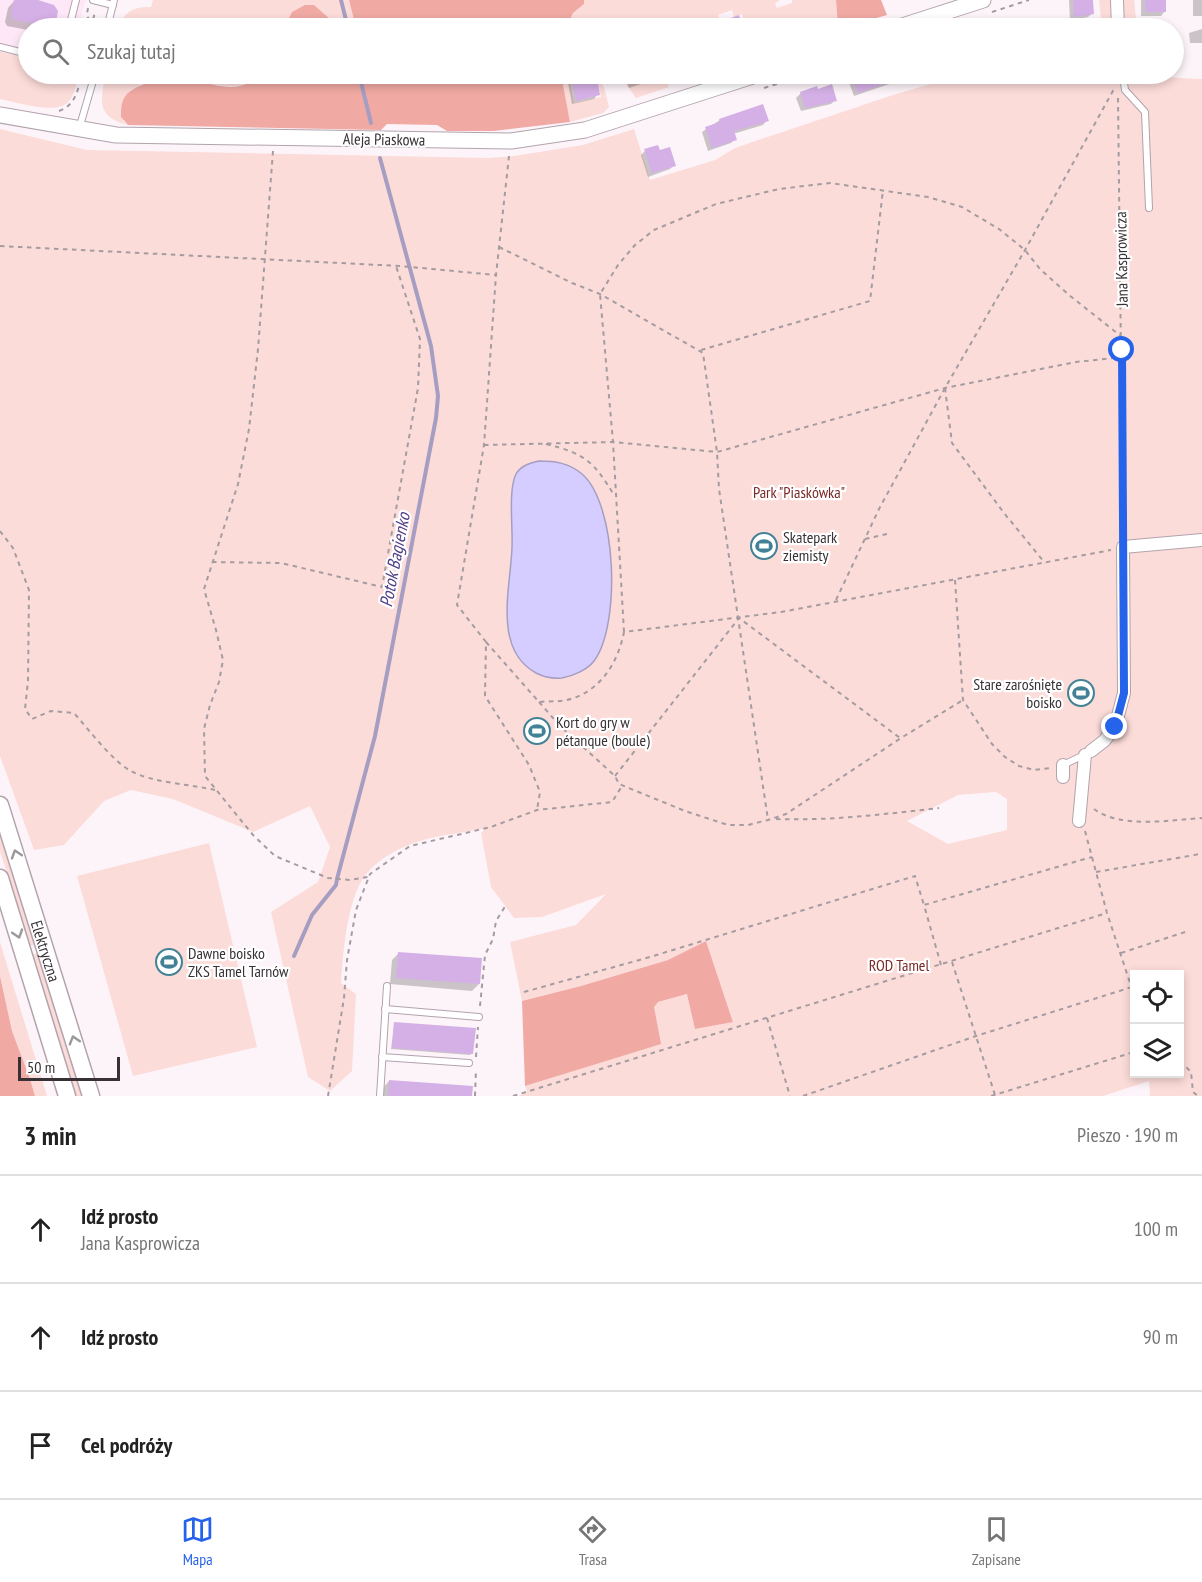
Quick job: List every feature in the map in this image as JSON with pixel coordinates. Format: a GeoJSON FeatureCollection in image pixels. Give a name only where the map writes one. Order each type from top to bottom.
{"type":"FeatureCollection","features":[{"type":"Feature","properties":{"kind":"main road","name":"Elektryczna"},"geometry":{"type":"LineString","coordinates":[[0,805],[91,1096]]}},
{"type":"Feature","properties":{"kind":"main road","name":"Elektryczna"},"geometry":{"type":"LineString","coordinates":[[0,878],[67,1096]]}},
{"type":"Feature","properties":{"kind":"street"},"geometry":{"type":"LineString","coordinates":[[927,18],[983,0]]}},
{"type":"Feature","properties":{"kind":"street"},"geometry":{"type":"LineString","coordinates":[[1117,0],[1118,18]]}},
{"type":"Feature","properties":{"kind":"street","name":"Aleja Piaskowa"},"geometry":{"type":"LineString","coordinates":[[0,115],[116,135],[511,141],[585,130],[728,84]]}},
{"type":"Feature","properties":{"kind":"street"},"geometry":{"type":"LineString","coordinates":[[1081,824],[1088,753],[1104,741],[1115,727],[1122,702],[1123,547],[1202,540]]}},
{"type":"Feature","properties":{"kind":"lane"},"geometry":{"type":"LineString","coordinates":[[72,18],[76,0]]}},
{"type":"Feature","properties":{"kind":"lane"},"geometry":{"type":"LineString","coordinates":[[93,0],[114,2],[110,18]]}},
{"type":"Feature","properties":{"kind":"lane"},"geometry":{"type":"LineString","coordinates":[[0,48],[18,52]]}},
{"type":"Feature","properties":{"kind":"lane"},"geometry":{"type":"LineString","coordinates":[[79,130],[92,84]]}},
{"type":"Feature","properties":{"kind":"lane"},"geometry":{"type":"LineString","coordinates":[[1123,84],[1125,90],[1145,112],[1149,208]]}},
{"type":"Feature","properties":{"kind":"lane"},"geometry":{"type":"LineString","coordinates":[[1063,771],[1088,753]]}},
{"type":"Feature","properties":{"kind":"lane"},"geometry":{"type":"LineString","coordinates":[[380,1096],[387,986]]}},
{"type":"Feature","properties":{"kind":"lane"},"geometry":{"type":"LineString","coordinates":[[385,1009],[479,1017]]}},
{"type":"Feature","properties":{"kind":"lane"},"geometry":{"type":"LineString","coordinates":[[382,1057],[469,1063]]}},
{"type":"Feature","properties":{"kind":"path"},"geometry":{"type":"LineString","coordinates":[[89,7],[87,14],[89,18]]}},
{"type":"Feature","properties":{"kind":"path"},"geometry":{"type":"LineString","coordinates":[[50,111],[66,108],[72,103],[79,84]]}},
{"type":"Feature","properties":{"kind":"path"},"geometry":{"type":"LineString","coordinates":[[80,97],[84,84]]}},
{"type":"Feature","properties":{"kind":"path"},"geometry":{"type":"LineString","coordinates":[[835,602],[879,509],[1117,84]]}},
{"type":"Feature","properties":{"kind":"path","name":"Jana Kasprowicza"},"geometry":{"type":"LineString","coordinates":[[1121,84],[1123,547]]}},
{"type":"Feature","properties":{"kind":"path"},"geometry":{"type":"LineString","coordinates":[[57,115],[69,111]]}},
{"type":"Feature","properties":{"kind":"path"},"geometry":{"type":"LineString","coordinates":[[511,141],[496,275],[484,445],[457,605],[486,642],[560,726],[615,776],[619,784],[685,811],[728,825],[748,825],[786,814],[963,700]]}},
{"type":"Feature","properties":{"kind":"path"},"geometry":{"type":"LineString","coordinates":[[274,148],[266,259],[249,429],[238,484],[204,589],[223,660],[219,682],[204,729],[205,776],[253,835],[275,856],[328,878],[350,880],[368,877]]}},
{"type":"Feature","properties":{"kind":"path"},"geometry":{"type":"LineString","coordinates":[[539,702],[568,700],[600,684],[620,653],[624,632],[613,442],[600,294],[618,265],[635,245],[654,230],[716,204],[779,189],[830,183],[928,197],[962,207],[999,229],[1025,250],[1040,268],[1069,295],[1122,337]]}},
{"type":"Feature","properties":{"kind":"path"},"geometry":{"type":"LineString","coordinates":[[699,351],[870,301],[883,190]]}},
{"type":"Feature","properties":{"kind":"path"},"geometry":{"type":"LineString","coordinates":[[0,246],[419,267],[496,275]]}},
{"type":"Feature","properties":{"kind":"path"},"geometry":{"type":"LineString","coordinates":[[499,247],[572,283],[600,294],[703,353],[717,452],[719,489],[768,820]]}},
{"type":"Feature","properties":{"kind":"path"},"geometry":{"type":"LineString","coordinates":[[212,562],[281,563],[382,586],[418,378],[420,339],[398,266]]}},
{"type":"Feature","properties":{"kind":"path"},"geometry":{"type":"LineString","coordinates":[[484,445],[613,442],[717,452],[945,388],[1076,362],[1122,357]]}},
{"type":"Feature","properties":{"kind":"path"},"geometry":{"type":"LineString","coordinates":[[945,388],[952,443],[1045,563]]}},
{"type":"Feature","properties":{"kind":"path"},"geometry":{"type":"LineString","coordinates":[[543,443],[573,451],[597,468],[616,498]]}},
{"type":"Feature","properties":{"kind":"path"},"geometry":{"type":"LineString","coordinates":[[0,531],[13,548],[28,590],[28,681],[25,709],[32,719],[51,711],[74,713],[129,770],[155,779],[217,790]]}},
{"type":"Feature","properties":{"kind":"path"},"geometry":{"type":"LineString","coordinates":[[865,539],[891,533]]}},
{"type":"Feature","properties":{"kind":"path"},"geometry":{"type":"LineString","coordinates":[[624,632],[739,618],[835,602],[1123,547]]}},
{"type":"Feature","properties":{"kind":"path"},"geometry":{"type":"LineString","coordinates":[[955,580],[963,700],[992,744],[1005,757],[1019,766],[1034,770],[1063,771]]}},
{"type":"Feature","properties":{"kind":"path"},"geometry":{"type":"LineString","coordinates":[[739,618],[901,738]]}},
{"type":"Feature","properties":{"kind":"path"},"geometry":{"type":"LineString","coordinates":[[615,776],[739,618]]}},
{"type":"Feature","properties":{"kind":"path"},"geometry":{"type":"LineString","coordinates":[[486,642],[485,696],[529,765],[540,792],[537,810]]}},
{"type":"Feature","properties":{"kind":"path"},"geometry":{"type":"LineString","coordinates":[[328,1096],[356,910],[370,874],[410,846],[491,827],[537,810],[612,802],[622,786]]}},
{"type":"Feature","properties":{"kind":"path"},"geometry":{"type":"LineString","coordinates":[[773,818],[806,820],[878,815],[939,807]]}},
{"type":"Feature","properties":{"kind":"path"},"geometry":{"type":"LineString","coordinates":[[1094,809],[1116,820],[1202,818]]}},
{"type":"Feature","properties":{"kind":"path"},"geometry":{"type":"LineString","coordinates":[[1081,824],[1130,981]]}},
{"type":"Feature","properties":{"kind":"path"},"geometry":{"type":"LineString","coordinates":[[1096,872],[1200,854]]}},
{"type":"Feature","properties":{"kind":"path"},"geometry":{"type":"LineString","coordinates":[[924,904],[1092,857]]}},
{"type":"Feature","properties":{"kind":"path"},"geometry":{"type":"LineString","coordinates":[[524,992],[650,957],[915,876],[941,965]]}},
{"type":"Feature","properties":{"kind":"path"},"geometry":{"type":"LineString","coordinates":[[476,1058],[485,955],[493,939],[496,921],[506,905]]}},
{"type":"Feature","properties":{"kind":"path"},"geometry":{"type":"LineString","coordinates":[[513,1096],[1107,913]]}},
{"type":"Feature","properties":{"kind":"path"},"geometry":{"type":"LineString","coordinates":[[1121,953],[1188,931]]}},
{"type":"Feature","properties":{"kind":"path"},"geometry":{"type":"LineString","coordinates":[[952,962],[993,1096],[1130,1053]]}},
{"type":"Feature","properties":{"kind":"path"},"geometry":{"type":"LineString","coordinates":[[803,1096],[976,1036],[1130,988]]}},
{"type":"Feature","properties":{"kind":"path"},"geometry":{"type":"LineString","coordinates":[[766,1018],[790,1096]]}},
{"type":"Feature","properties":{"kind":"path"},"geometry":{"type":"LineString","coordinates":[[475,1096],[476,1066]]}},
{"type":"Feature","properties":{"kind":"path"},"geometry":{"type":"LineString","coordinates":[[1184,1066],[1191,1072],[1193,1092],[1198,1096]]}},
{"type":"Feature","properties":{"kind":"shaded area"},"geometry":{"type":"Polygon","coordinates":[[[0,0],[86,0],[81,18],[18,18],[18,66],[0,62],[0,0]]]}},
{"type":"Feature","properties":{"kind":"shaded area"},"geometry":{"type":"Polygon","coordinates":[[[349,0],[584,0],[584,4],[571,18],[354,18],[349,0]]]}},
{"type":"Feature","properties":{"kind":"shaded area"},"geometry":{"type":"Polygon","coordinates":[[[836,0],[881,0],[887,15],[876,18],[837,18],[836,0]]]}},
{"type":"Feature","properties":{"kind":"shaded area"},"geometry":{"type":"Polygon","coordinates":[[[305,5],[314,5],[329,18],[289,18],[292,12],[305,5]]]}},
{"type":"Feature","properties":{"kind":"shaded area"},"geometry":{"type":"Polygon","coordinates":[[[145,84],[241,86],[246,84],[563,84],[570,122],[494,131],[447,131],[437,125],[387,124],[381,130],[128,125],[121,117],[122,103],[126,95],[145,84]]]}},
{"type":"Feature","properties":{"kind":"shaded area"},"geometry":{"type":"Polygon","coordinates":[[[539,461],[562,463],[572,467],[582,474],[594,489],[608,537],[611,565],[611,594],[603,644],[588,667],[562,678],[545,677],[522,662],[514,649],[507,616],[512,547],[511,499],[514,481],[521,468],[539,461]]]}},
{"type":"Feature","properties":{"kind":"shaded area"},"geometry":{"type":"Polygon","coordinates":[[[706,941],[733,1022],[695,1029],[687,994],[658,1002],[654,1007],[661,1044],[525,1086],[522,1001],[668,960],[706,941]]]}},
{"type":"Feature","properties":{"kind":"shaded area"},"geometry":{"type":"Polygon","coordinates":[[[0,976],[12,1031],[35,1096],[0,1096],[0,976]]]}},
{"type":"Feature","properties":{"kind":"green space"},"geometry":{"type":"Polygon","coordinates":[[[153,0],[349,0],[354,18],[322,18],[293,12],[290,18],[123,18],[134,9],[151,7],[153,0]]]}},
{"type":"Feature","properties":{"kind":"green space"},"geometry":{"type":"Polygon","coordinates":[[[584,0],[780,0],[775,3],[777,8],[792,3],[792,0],[836,0],[838,18],[743,18],[742,14],[734,17],[732,10],[718,15],[719,18],[571,18],[584,4],[584,0]]]}},
{"type":"Feature","properties":{"kind":"green space"},"geometry":{"type":"Polygon","coordinates":[[[1099,0],[1134,0],[1136,18],[1101,18],[1099,0]]]}},
{"type":"Feature","properties":{"kind":"green space"},"geometry":{"type":"Polygon","coordinates":[[[0,52],[18,56],[18,84],[77,84],[69,101],[56,107],[46,108],[0,99],[0,52]]]}},
{"type":"Feature","properties":{"kind":"green space","name":"Park \"Piaskówka\""},"geometry":{"type":"Polygon","coordinates":[[[1184,78],[1202,79],[1202,1096],[1150,1096],[1149,1081],[1103,1096],[519,1096],[527,1091],[525,1086],[595,1064],[658,1002],[688,994],[695,1029],[733,1021],[706,941],[668,960],[522,1001],[510,942],[576,925],[606,894],[542,917],[514,918],[491,887],[481,833],[486,828],[434,837],[401,848],[377,863],[359,886],[347,927],[341,983],[356,994],[352,1071],[330,1091],[308,1077],[271,912],[318,882],[330,847],[310,806],[253,832],[173,799],[131,790],[104,801],[64,845],[34,850],[0,756],[0,129],[87,150],[489,158],[583,145],[634,129],[650,180],[715,160],[735,148],[931,84],[1184,84],[1184,78]],[[996,792],[958,795],[907,821],[948,844],[1007,830],[1007,799],[996,792]]]}},
{"type":"Feature","properties":{"kind":"green space"},"geometry":{"type":"Polygon","coordinates":[[[104,84],[143,84],[127,94],[123,100],[123,121],[128,125],[118,122],[105,112],[102,92],[104,84]]]}},
{"type":"Feature","properties":{"kind":"green space"},"geometry":{"type":"Polygon","coordinates":[[[212,84],[244,84],[232,86],[212,84]]]}},
{"type":"Feature","properties":{"kind":"green space"},"geometry":{"type":"Polygon","coordinates":[[[563,84],[570,84],[574,103],[601,97],[599,84],[602,84],[609,107],[603,113],[570,122],[563,84]]]}},
{"type":"Feature","properties":{"kind":"green space"},"geometry":{"type":"Polygon","coordinates":[[[626,84],[668,84],[669,87],[636,98],[626,84]]]}},
{"type":"Feature","properties":{"kind":"green space"},"geometry":{"type":"Polygon","coordinates":[[[0,828],[37,944],[30,946],[0,851],[0,828]]]}},
{"type":"Feature","properties":{"kind":"green space","name":"Dawne boisko ZKS Tamel Tarnów"},"geometry":{"type":"Polygon","coordinates":[[[209,843],[257,1047],[133,1076],[77,876],[209,843]]]}},
{"type":"Feature","properties":{"kind":"green space"},"geometry":{"type":"Polygon","coordinates":[[[0,942],[47,1096],[35,1096],[12,1031],[0,976],[0,942]]]}},
{"type":"Feature","properties":{"kind":"green space"},"geometry":{"type":"Polygon","coordinates":[[[39,952],[83,1096],[76,1096],[32,955],[39,952]]]}},
{"type":"Feature","properties":{"kind":"building"},"geometry":{"type":"Polygon","coordinates":[[[14,0],[38,0],[54,5],[58,11],[57,18],[18,18],[18,21],[14,20],[11,14],[14,0]]]}},
{"type":"Feature","properties":{"kind":"building"},"geometry":{"type":"Polygon","coordinates":[[[1073,0],[1093,0],[1094,14],[1074,17],[1073,0]]]}},
{"type":"Feature","properties":{"kind":"building"},"geometry":{"type":"Polygon","coordinates":[[[1145,0],[1166,0],[1166,12],[1145,12],[1145,0]]]}},
{"type":"Feature","properties":{"kind":"building"},"geometry":{"type":"Polygon","coordinates":[[[572,84],[598,84],[600,95],[576,101],[572,84]]]}},
{"type":"Feature","properties":{"kind":"building"},"geometry":{"type":"Polygon","coordinates":[[[832,84],[837,101],[805,108],[800,92],[832,84]]]}},
{"type":"Feature","properties":{"kind":"building"},"geometry":{"type":"Polygon","coordinates":[[[855,84],[885,84],[858,93],[855,84]]]}},
{"type":"Feature","properties":{"kind":"building"},"geometry":{"type":"Polygon","coordinates":[[[763,104],[769,121],[734,131],[737,140],[712,148],[705,127],[720,122],[719,119],[763,104]]]}},
{"type":"Feature","properties":{"kind":"building"},"geometry":{"type":"Polygon","coordinates":[[[658,145],[660,150],[670,147],[676,166],[652,173],[644,149],[658,145]]]}},
{"type":"Feature","properties":{"kind":"building"},"geometry":{"type":"Polygon","coordinates":[[[398,952],[482,958],[480,984],[396,978],[398,952]]]}},
{"type":"Feature","properties":{"kind":"building"},"geometry":{"type":"Polygon","coordinates":[[[394,1022],[476,1028],[473,1054],[392,1048],[394,1022]]]}},
{"type":"Feature","properties":{"kind":"building"},"geometry":{"type":"Polygon","coordinates":[[[389,1080],[473,1086],[472,1096],[388,1096],[389,1080]]]}},
{"type":"Feature","properties":{"kind":"waterway","name":"Potok Bagienko"},"geometry":{"type":"LineString","coordinates":[[341,0],[346,18]]}},
{"type":"Feature","properties":{"kind":"waterway","name":"Potok Bagienko"},"geometry":{"type":"LineString","coordinates":[[361,84],[371,123]]}},
{"type":"Feature","properties":{"kind":"waterway","name":"Potok Bagienko"},"geometry":{"type":"LineString","coordinates":[[294,956],[312,915],[336,885],[375,736],[436,418],[438,396],[431,346],[380,158]]}},
{"type":"Feature","properties":{"kind":"place","name":"Skatepark ziemisty"},"geometry":{"type":"Point","coordinates":[764,546]}},
{"type":"Feature","properties":{"kind":"place","name":"Stare zarośnięte boisko"},"geometry":{"type":"Point","coordinates":[1081,693]}},
{"type":"Feature","properties":{"kind":"place","name":"Kort do gry w pétanque (boule)"},"geometry":{"type":"Point","coordinates":[537,731]}},
{"type":"Feature","properties":{"kind":"place","name":"Dawne boisko ZKS Tamel Tarnów"},"geometry":{"type":"Point","coordinates":[169,962]}},
{"type":"Feature","properties":{"kind":"route"},"geometry":{"type":"LineString","coordinates":[[1115,727],[1124,693],[1122,350]]}},
{"type":"Feature","properties":{"kind":"park label","name":"ROD Tamel"},"geometry":{"type":"Point","coordinates":[899,965]}}]}
